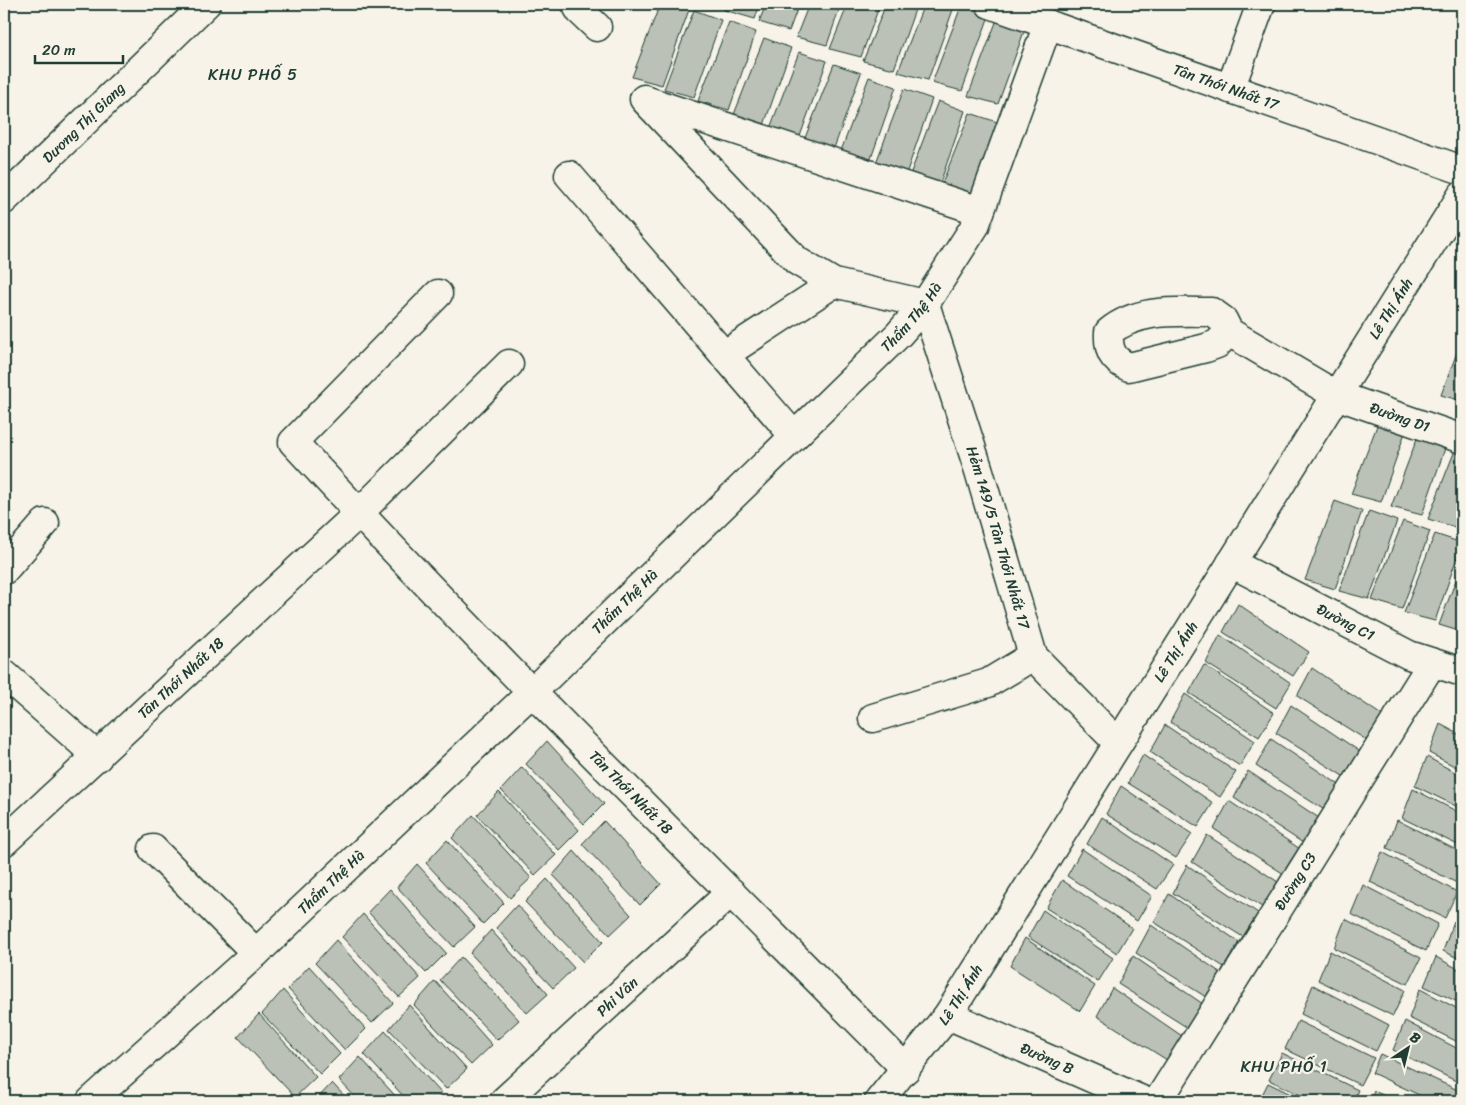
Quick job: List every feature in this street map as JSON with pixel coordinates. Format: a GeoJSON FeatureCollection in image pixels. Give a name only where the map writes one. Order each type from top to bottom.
{"type":"FeatureCollection","features":[{"type":"Feature","properties":{"kind":"street","name":"Dương Thị Giang"},"geometry":{"type":"LineString","coordinates":[[4,200],[206,4]]}},
{"type":"Feature","properties":{"kind":"street"},"geometry":{"type":"LineString","coordinates":[[576,4],[580,11],[597,27]]}},
{"type":"Feature","properties":{"kind":"street","name":"Tân Thới Nhất 17"},"geometry":{"type":"LineString","coordinates":[[990,4],[1462,170]]}},
{"type":"Feature","properties":{"kind":"street"},"geometry":{"type":"LineString","coordinates":[[1230,89],[1261,4]]}},
{"type":"Feature","properties":{"kind":"street","name":"Thẩm Thệ Hà"},"geometry":{"type":"LineString","coordinates":[[91,1101],[256,953],[533,691],[899,334],[925,304],[975,226],[1048,24]]}},
{"type":"Feature","properties":{"kind":"street"},"geometry":{"type":"LineString","coordinates":[[925,304],[834,282],[797,261],[644,99],[980,211]]}},
{"type":"Feature","properties":{"kind":"street"},"geometry":{"type":"LineString","coordinates":[[569,174],[794,436]]}},
{"type":"Feature","properties":{"kind":"street","name":"Lê Thị Ánh"},"geometry":{"type":"LineString","coordinates":[[879,1101],[948,1015],[1462,194]]}},
{"type":"Feature","properties":{"kind":"street"},"geometry":{"type":"LineString","coordinates":[[724,355],[834,282]]}},
{"type":"Feature","properties":{"kind":"street","name":"Tân Thới Nhất 18"},"geometry":{"type":"LineString","coordinates":[[438,294],[293,442],[359,513],[533,691],[906,1069]]}},
{"type":"Feature","properties":{"kind":"street","name":"Hẻm 149/5 Tân Thới Nhất 17"},"geometry":{"type":"LineString","coordinates":[[925,304],[979,471],[1033,656],[1118,743]]}},
{"type":"Feature","properties":{"kind":"street","name":"Đường D1"},"geometry":{"type":"LineString","coordinates":[[1229,332],[1336,395],[1462,439]]}},
{"type":"Feature","properties":{"kind":"street","name":"Tân Thới Nhất 18"},"geometry":{"type":"LineString","coordinates":[[4,842],[98,757],[359,513],[508,364]]}},
{"type":"Feature","properties":{"kind":"street"},"geometry":{"type":"LineString","coordinates":[[4,570],[45,523]]}},
{"type":"Feature","properties":{"kind":"street","name":"Đường C1"},"geometry":{"type":"LineString","coordinates":[[1231,563],[1409,655],[1462,672]]}},
{"type":"Feature","properties":{"kind":"street"},"geometry":{"type":"LineString","coordinates":[[872,718],[988,683],[1033,656]]}},
{"type":"Feature","properties":{"kind":"street","name":"Đường C3"},"geometry":{"type":"LineString","coordinates":[[1158,1101],[1432,663]]}},
{"type":"Feature","properties":{"kind":"street"},"geometry":{"type":"LineString","coordinates":[[4,674],[98,757]]}},
{"type":"Feature","properties":{"kind":"street"},"geometry":{"type":"LineString","coordinates":[[153,849],[256,953]]}},
{"type":"Feature","properties":{"kind":"street","name":"Phi Vân"},"geometry":{"type":"LineString","coordinates":[[504,1101],[731,892]]}},
{"type":"Feature","properties":{"kind":"street","name":"Đường B"},"geometry":{"type":"LineString","coordinates":[[948,1015],[1144,1101]]}},
{"type":"Feature","properties":{"kind":"building"},"geometry":{"type":"Polygon","coordinates":[[[660,4],[679,4],[690,7],[662,85],[632,77],[660,4]]]}},
{"type":"Feature","properties":{"kind":"building"},"geometry":{"type":"Polygon","coordinates":[[[727,4],[760,4],[755,19],[724,10],[727,4]]]}},
{"type":"Feature","properties":{"kind":"building"},"geometry":{"type":"Polygon","coordinates":[[[766,4],[799,4],[789,31],[759,22],[766,4]]]}},
{"type":"Feature","properties":{"kind":"building"},"geometry":{"type":"Polygon","coordinates":[[[809,4],[841,4],[827,45],[796,37],[809,4]]]}},
{"type":"Feature","properties":{"kind":"building"},"geometry":{"type":"Polygon","coordinates":[[[848,4],[880,4],[861,57],[830,49],[848,4]]]}},
{"type":"Feature","properties":{"kind":"building"},"geometry":{"type":"Polygon","coordinates":[[[886,4],[917,4],[894,69],[863,61],[886,4]]]}},
{"type":"Feature","properties":{"kind":"building"},"geometry":{"type":"Polygon","coordinates":[[[924,4],[955,4],[928,80],[898,72],[924,4]]]}},
{"type":"Feature","properties":{"kind":"building"},"geometry":{"type":"Polygon","coordinates":[[[962,4],[990,13],[962,91],[932,83],[962,4]]]}},
{"type":"Feature","properties":{"kind":"building"},"geometry":{"type":"Polygon","coordinates":[[[694,10],[721,20],[694,97],[664,89],[694,10]]]}},
{"type":"Feature","properties":{"kind":"building"},"geometry":{"type":"Polygon","coordinates":[[[998,17],[1026,26],[998,104],[968,96],[998,17]]]}},
{"type":"Feature","properties":{"kind":"building"},"geometry":{"type":"Polygon","coordinates":[[[729,22],[756,32],[729,110],[698,101],[729,22]]]}},
{"type":"Feature","properties":{"kind":"building"},"geometry":{"type":"Polygon","coordinates":[[[764,38],[791,48],[764,125],[733,117],[764,38]]]}},
{"type":"Feature","properties":{"kind":"building"},"geometry":{"type":"Polygon","coordinates":[[[799,52],[827,61],[799,139],[769,131],[799,52]]]}},
{"type":"Feature","properties":{"kind":"building"},"geometry":{"type":"Polygon","coordinates":[[[834,64],[861,73],[833,151],[803,143],[834,64]]]}},
{"type":"Feature","properties":{"kind":"building"},"geometry":{"type":"Polygon","coordinates":[[[869,77],[896,87],[869,164],[839,156],[869,77]]]}},
{"type":"Feature","properties":{"kind":"building"},"geometry":{"type":"Polygon","coordinates":[[[904,89],[932,99],[905,177],[874,168],[904,89]]]}},
{"type":"Feature","properties":{"kind":"building"},"geometry":{"type":"Polygon","coordinates":[[[938,101],[965,111],[938,189],[908,180],[938,101]]]}},
{"type":"Feature","properties":{"kind":"building"},"geometry":{"type":"Polygon","coordinates":[[[970,113],[997,122],[970,200],[939,191],[970,113]]]}},
{"type":"Feature","properties":{"kind":"building"},"geometry":{"type":"Polygon","coordinates":[[[1462,339],[1462,401],[1441,395],[1462,339]]]}},
{"type":"Feature","properties":{"kind":"building"},"geometry":{"type":"Polygon","coordinates":[[[1381,415],[1408,424],[1381,502],[1351,494],[1381,415]]]}},
{"type":"Feature","properties":{"kind":"building"},"geometry":{"type":"Polygon","coordinates":[[[1421,428],[1449,437],[1422,515],[1391,507],[1421,428]]]}},
{"type":"Feature","properties":{"kind":"building"},"geometry":{"type":"Polygon","coordinates":[[[1459,440],[1462,441],[1462,516],[1458,528],[1428,519],[1459,440]]]}},
{"type":"Feature","properties":{"kind":"building"},"geometry":{"type":"Polygon","coordinates":[[[1335,501],[1362,511],[1335,589],[1305,580],[1335,501]]]}},
{"type":"Feature","properties":{"kind":"building"},"geometry":{"type":"Polygon","coordinates":[[[1369,511],[1397,521],[1369,599],[1339,591],[1369,511]]]}},
{"type":"Feature","properties":{"kind":"building"},"geometry":{"type":"Polygon","coordinates":[[[1403,521],[1430,531],[1402,609],[1372,600],[1403,521]]]}},
{"type":"Feature","properties":{"kind":"building"},"geometry":{"type":"Polygon","coordinates":[[[1435,534],[1462,543],[1435,621],[1404,613],[1435,534]]]}},
{"type":"Feature","properties":{"kind":"building"},"geometry":{"type":"Polygon","coordinates":[[[1462,564],[1462,632],[1439,625],[1462,564]]]}},
{"type":"Feature","properties":{"kind":"building"},"geometry":{"type":"Polygon","coordinates":[[[1238,604],[1309,652],[1293,676],[1223,632],[1238,604]]]}},
{"type":"Feature","properties":{"kind":"building"},"geometry":{"type":"Polygon","coordinates":[[[1220,635],[1291,683],[1276,708],[1206,663],[1220,635]]]}},
{"type":"Feature","properties":{"kind":"building"},"geometry":{"type":"Polygon","coordinates":[[[1204,665],[1274,713],[1259,737],[1189,693],[1204,665]]]}},
{"type":"Feature","properties":{"kind":"building"},"geometry":{"type":"Polygon","coordinates":[[[1312,668],[1383,716],[1368,741],[1297,696],[1312,668]]]}},
{"type":"Feature","properties":{"kind":"building"},"geometry":{"type":"Polygon","coordinates":[[[1185,694],[1255,741],[1240,766],[1170,722],[1185,694]]]}},
{"type":"Feature","properties":{"kind":"building"},"geometry":{"type":"Polygon","coordinates":[[[1291,705],[1362,753],[1346,778],[1276,733],[1291,705]]]}},
{"type":"Feature","properties":{"kind":"building"},"geometry":{"type":"Polygon","coordinates":[[[1440,724],[1462,736],[1462,770],[1429,753],[1440,724]]]}},
{"type":"Feature","properties":{"kind":"building"},"geometry":{"type":"Polygon","coordinates":[[[1165,725],[1236,772],[1220,797],[1150,752],[1165,725]]]}},
{"type":"Feature","properties":{"kind":"building"},"geometry":{"type":"Polygon","coordinates":[[[1271,739],[1341,786],[1326,811],[1256,766],[1271,739]]]}},
{"type":"Feature","properties":{"kind":"building"},"geometry":{"type":"Polygon","coordinates":[[[547,741],[604,804],[584,824],[526,764],[547,741]]]}},
{"type":"Feature","properties":{"kind":"building"},"geometry":{"type":"Polygon","coordinates":[[[1143,755],[1213,803],[1198,827],[1128,783],[1143,755]]]}},
{"type":"Feature","properties":{"kind":"building"},"geometry":{"type":"Polygon","coordinates":[[[1427,757],[1462,776],[1462,809],[1415,786],[1427,757]]]}},
{"type":"Feature","properties":{"kind":"building"},"geometry":{"type":"Polygon","coordinates":[[[522,767],[579,830],[559,850],[501,790],[522,767]]]}},
{"type":"Feature","properties":{"kind":"building"},"geometry":{"type":"Polygon","coordinates":[[[1248,771],[1319,818],[1303,843],[1234,798],[1248,771]]]}},
{"type":"Feature","properties":{"kind":"building"},"geometry":{"type":"Polygon","coordinates":[[[1121,786],[1192,834],[1176,858],[1106,814],[1121,786]]]}},
{"type":"Feature","properties":{"kind":"building"},"geometry":{"type":"Polygon","coordinates":[[[1413,789],[1462,814],[1462,847],[1402,818],[1413,789]]]}},
{"type":"Feature","properties":{"kind":"building"},"geometry":{"type":"Polygon","coordinates":[[[499,792],[556,855],[535,875],[477,815],[499,792]]]}},
{"type":"Feature","properties":{"kind":"building"},"geometry":{"type":"Polygon","coordinates":[[[1229,801],[1300,849],[1284,874],[1214,829],[1229,801]]]}},
{"type":"Feature","properties":{"kind":"building"},"geometry":{"type":"Polygon","coordinates":[[[473,815],[531,878],[510,898],[452,838],[473,815]]]}},
{"type":"Feature","properties":{"kind":"building"},"geometry":{"type":"Polygon","coordinates":[[[1102,817],[1173,865],[1157,889],[1087,844],[1102,817]]]}},
{"type":"Feature","properties":{"kind":"building"},"geometry":{"type":"Polygon","coordinates":[[[1397,820],[1462,853],[1461,885],[1387,848],[1397,820]]]}},
{"type":"Feature","properties":{"kind":"building"},"geometry":{"type":"Polygon","coordinates":[[[604,821],[661,884],[640,905],[582,844],[604,821]]]}},
{"type":"Feature","properties":{"kind":"building"},"geometry":{"type":"Polygon","coordinates":[[[1207,835],[1278,882],[1262,907],[1192,862],[1207,835]]]}},
{"type":"Feature","properties":{"kind":"building"},"geometry":{"type":"Polygon","coordinates":[[[447,840],[504,903],[483,924],[426,863],[447,840]]]}},
{"type":"Feature","properties":{"kind":"building"},"geometry":{"type":"Polygon","coordinates":[[[1082,849],[1152,896],[1137,921],[1067,876],[1082,849]]]}},
{"type":"Feature","properties":{"kind":"building"},"geometry":{"type":"Polygon","coordinates":[[[574,851],[631,915],[610,935],[553,875],[574,851]]]}},
{"type":"Feature","properties":{"kind":"building"},"geometry":{"type":"Polygon","coordinates":[[[1382,852],[1457,892],[1445,918],[1370,882],[1382,852]]]}},
{"type":"Feature","properties":{"kind":"building"},"geometry":{"type":"Polygon","coordinates":[[[417,864],[475,927],[454,947],[397,887],[417,864]]]}},
{"type":"Feature","properties":{"kind":"building"},"geometry":{"type":"Polygon","coordinates":[[[1187,865],[1258,913],[1243,937],[1173,893],[1187,865]]]}},
{"type":"Feature","properties":{"kind":"building"},"geometry":{"type":"Polygon","coordinates":[[[547,879],[603,942],[583,962],[525,902],[547,879]]]}},
{"type":"Feature","properties":{"kind":"building"},"geometry":{"type":"Polygon","coordinates":[[[1062,880],[1132,928],[1117,953],[1046,908],[1062,880]]]}},
{"type":"Feature","properties":{"kind":"building"},"geometry":{"type":"Polygon","coordinates":[[[1363,885],[1438,924],[1426,951],[1351,914],[1363,885]]]}},
{"type":"Feature","properties":{"kind":"building"},"geometry":{"type":"Polygon","coordinates":[[[390,889],[446,953],[426,973],[368,912],[390,889]]]}},
{"type":"Feature","properties":{"kind":"building"},"geometry":{"type":"Polygon","coordinates":[[[1169,894],[1239,942],[1224,967],[1154,922],[1169,894]]]}},
{"type":"Feature","properties":{"kind":"building"},"geometry":{"type":"Polygon","coordinates":[[[517,905],[574,968],[553,988],[496,928],[517,905]]]}},
{"type":"Feature","properties":{"kind":"building"},"geometry":{"type":"Polygon","coordinates":[[[1043,910],[1113,958],[1098,982],[1028,937],[1043,910]]]}},
{"type":"Feature","properties":{"kind":"building"},"geometry":{"type":"Polygon","coordinates":[[[363,914],[420,978],[399,997],[342,937],[363,914]]]}},
{"type":"Feature","properties":{"kind":"building"},"geometry":{"type":"Polygon","coordinates":[[[1345,919],[1421,958],[1408,984],[1334,948],[1345,919]]]}},
{"type":"Feature","properties":{"kind":"building"},"geometry":{"type":"Polygon","coordinates":[[[1454,921],[1462,925],[1462,960],[1443,951],[1454,921]]]}},
{"type":"Feature","properties":{"kind":"building"},"geometry":{"type":"Polygon","coordinates":[[[1151,925],[1221,973],[1206,997],[1136,953],[1151,925]]]}},
{"type":"Feature","properties":{"kind":"building"},"geometry":{"type":"Polygon","coordinates":[[[491,930],[548,994],[527,1013],[470,953],[491,930]]]}},
{"type":"Feature","properties":{"kind":"building"},"geometry":{"type":"Polygon","coordinates":[[[1025,938],[1095,986],[1080,1011],[1010,966],[1025,938]]]}},
{"type":"Feature","properties":{"kind":"building"},"geometry":{"type":"Polygon","coordinates":[[[336,940],[393,1003],[372,1023],[315,963],[336,940]]]}},
{"type":"Feature","properties":{"kind":"building"},"geometry":{"type":"Polygon","coordinates":[[[1330,951],[1405,990],[1393,1016],[1318,980],[1330,951]]]}},
{"type":"Feature","properties":{"kind":"building"},"geometry":{"type":"Polygon","coordinates":[[[1133,956],[1203,1004],[1188,1028],[1118,984],[1133,956]]]}},
{"type":"Feature","properties":{"kind":"building"},"geometry":{"type":"Polygon","coordinates":[[[461,957],[519,1020],[497,1040],[440,980],[461,957]]]}},
{"type":"Feature","properties":{"kind":"building"},"geometry":{"type":"Polygon","coordinates":[[[1436,957],[1462,971],[1462,1004],[1424,986],[1436,957]]]}},
{"type":"Feature","properties":{"kind":"building"},"geometry":{"type":"Polygon","coordinates":[[[309,966],[366,1029],[345,1050],[288,989],[309,966]]]}},
{"type":"Feature","properties":{"kind":"building"},"geometry":{"type":"Polygon","coordinates":[[[435,981],[492,1045],[471,1065],[414,1005],[435,981]]]}},
{"type":"Feature","properties":{"kind":"building"},"geometry":{"type":"Polygon","coordinates":[[[1313,985],[1389,1025],[1376,1051],[1301,1014],[1313,985]]]}},
{"type":"Feature","properties":{"kind":"building"},"geometry":{"type":"Polygon","coordinates":[[[1112,988],[1182,1036],[1167,1060],[1097,1016],[1112,988]]]}},
{"type":"Feature","properties":{"kind":"building"},"geometry":{"type":"Polygon","coordinates":[[[1420,989],[1462,1011],[1462,1044],[1409,1018],[1420,989]]]}},
{"type":"Feature","properties":{"kind":"building"},"geometry":{"type":"Polygon","coordinates":[[[283,990],[340,1054],[320,1074],[262,1014],[283,990]]]}},
{"type":"Feature","properties":{"kind":"building"},"geometry":{"type":"Polygon","coordinates":[[[409,1005],[467,1069],[446,1089],[389,1029],[409,1005]]]}},
{"type":"Feature","properties":{"kind":"building"},"geometry":{"type":"Polygon","coordinates":[[[259,1014],[316,1077],[295,1097],[238,1037],[259,1014]]]}},
{"type":"Feature","properties":{"kind":"building"},"geometry":{"type":"Polygon","coordinates":[[[1298,1021],[1374,1058],[1360,1085],[1285,1049],[1298,1021]]]}},
{"type":"Feature","properties":{"kind":"building"},"geometry":{"type":"Polygon","coordinates":[[[1405,1021],[1462,1051],[1462,1084],[1393,1050],[1405,1021]]]}},
{"type":"Feature","properties":{"kind":"building"},"geometry":{"type":"Polygon","coordinates":[[[385,1031],[442,1094],[435,1101],[408,1101],[364,1054],[385,1031]]]}},
{"type":"Feature","properties":{"kind":"building"},"geometry":{"type":"Polygon","coordinates":[[[1282,1053],[1358,1090],[1353,1101],[1313,1101],[1269,1080],[1282,1053]]]}},
{"type":"Feature","properties":{"kind":"building"},"geometry":{"type":"Polygon","coordinates":[[[1380,1054],[1462,1092],[1461,1101],[1432,1101],[1372,1073],[1380,1054]]]}},
{"type":"Feature","properties":{"kind":"building"},"geometry":{"type":"Polygon","coordinates":[[[360,1057],[400,1101],[359,1101],[339,1080],[360,1057]]]}},
{"type":"Feature","properties":{"kind":"building"},"geometry":{"type":"Polygon","coordinates":[[[332,1083],[349,1101],[315,1101],[332,1083]]]}},
{"type":"Feature","properties":{"kind":"building"},"geometry":{"type":"Polygon","coordinates":[[[1268,1083],[1305,1101],[1259,1101],[1268,1083]]]}},
{"type":"Feature","properties":{"kind":"building"},"geometry":{"type":"Polygon","coordinates":[[[1374,1091],[1392,1099],[1391,1101],[1370,1101],[1374,1091]]]}},
{"type":"Feature","properties":{"kind":"district","name":"KHU PHỐ 5"},"geometry":{"type":"Point","coordinates":[253,74]}},
{"type":"Feature","properties":{"kind":"district","name":"KHU PHỐ 1"},"geometry":{"type":"Point","coordinates":[1284,1066]}}]}
